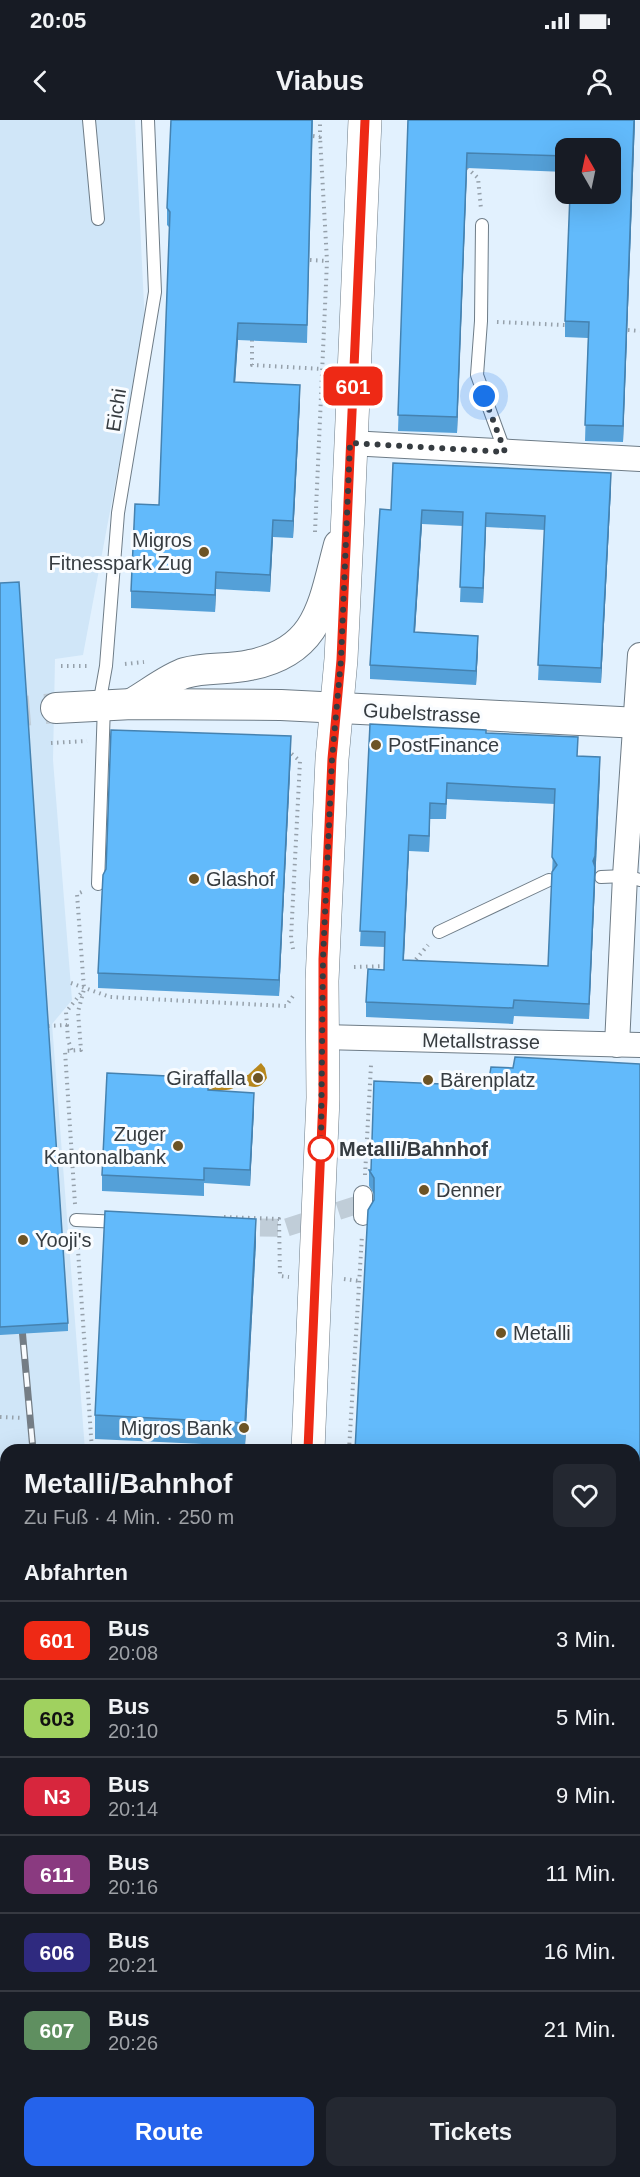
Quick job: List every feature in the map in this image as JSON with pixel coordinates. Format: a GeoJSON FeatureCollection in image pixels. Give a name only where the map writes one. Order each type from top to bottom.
{"type":"FeatureCollection","features":[{"type":"Feature","properties":{"kind":"main road"},"geometry":{"type":"LineString","coordinates":[[308,1444],[323,1098],[322,970],[332,759],[341,660],[365,120]]}},
{"type":"Feature","properties":{"kind":"street"},"geometry":{"type":"LineString","coordinates":[[350,443],[640,459]]}},
{"type":"Feature","properties":{"kind":"street","name":"Gubelstrasse"},"geometry":{"type":"LineString","coordinates":[[112,705],[184,673],[251,665],[282,655],[306,639],[321,611],[348,513]]}},
{"type":"Feature","properties":{"kind":"street"},"geometry":{"type":"LineString","coordinates":[[628,1045],[640,655]]}},
{"type":"Feature","properties":{"kind":"street","name":"Gubelstrasse"},"geometry":{"type":"LineString","coordinates":[[56,708],[112,705],[281,705],[637,723]]}},
{"type":"Feature","properties":{"kind":"street","name":"Metallstrasse"},"geometry":{"type":"LineString","coordinates":[[322,1036],[628,1045]]}},
{"type":"Feature","properties":{"kind":"lane"},"geometry":{"type":"LineString","coordinates":[[89,120],[98,219]]}},
{"type":"Feature","properties":{"kind":"lane","name":"Eichi"},"geometry":{"type":"LineString","coordinates":[[98,884],[103,741],[112,705],[106,666],[117,578],[118,513],[155,292],[148,120]]}},
{"type":"Feature","properties":{"kind":"lane"},"geometry":{"type":"LineString","coordinates":[[482,225],[481,321],[477,375],[505,452]]}},
{"type":"Feature","properties":{"kind":"lane"},"geometry":{"type":"LineString","coordinates":[[601,877],[633,878]]}},
{"type":"Feature","properties":{"kind":"lane"},"geometry":{"type":"LineString","coordinates":[[439,932],[549,880]]}},
{"type":"Feature","properties":{"kind":"lane"},"geometry":{"type":"LineString","coordinates":[[76,1220],[129,1223]]}},
{"type":"Feature","properties":{"kind":"path"},"geometry":{"type":"LineString","coordinates":[[315,534],[327,261],[320,120]]}},
{"type":"Feature","properties":{"kind":"path"},"geometry":{"type":"LineString","coordinates":[[313,135],[320,136]]}},
{"type":"Feature","properties":{"kind":"path"},"geometry":{"type":"LineString","coordinates":[[467,168],[478,178],[482,225]]}},
{"type":"Feature","properties":{"kind":"path"},"geometry":{"type":"LineString","coordinates":[[310,260],[327,261]]}},
{"type":"Feature","properties":{"kind":"path"},"geometry":{"type":"LineString","coordinates":[[481,321],[565,325]]}},
{"type":"Feature","properties":{"kind":"path"},"geometry":{"type":"LineString","coordinates":[[628,330],[640,331]]}},
{"type":"Feature","properties":{"kind":"path"},"geometry":{"type":"LineString","coordinates":[[252,340],[252,365],[322,369]]}},
{"type":"Feature","properties":{"kind":"path"},"geometry":{"type":"LineString","coordinates":[[51,743],[103,741]]}},
{"type":"Feature","properties":{"kind":"path"},"geometry":{"type":"LineString","coordinates":[[279,744],[300,761],[291,938],[294,954]]}},
{"type":"Feature","properties":{"kind":"path"},"geometry":{"type":"LineString","coordinates":[[74,1191],[65,1051],[81,1050],[78,1012],[84,989],[77,894],[98,884]]}},
{"type":"Feature","properties":{"kind":"path"},"geometry":{"type":"LineString","coordinates":[[402,965],[411,965],[439,932]]}},
{"type":"Feature","properties":{"kind":"path"},"geometry":{"type":"LineString","coordinates":[[354,967],[392,966]]}},
{"type":"Feature","properties":{"kind":"path"},"geometry":{"type":"LineString","coordinates":[[71,984],[110,997],[286,1006],[293,996],[293,986]]}},
{"type":"Feature","properties":{"kind":"path"},"geometry":{"type":"LineString","coordinates":[[72,1051],[68,1040],[66,1012],[84,989]]}},
{"type":"Feature","properties":{"kind":"path"},"geometry":{"type":"LineString","coordinates":[[293,996],[301,996]]}},
{"type":"Feature","properties":{"kind":"path"},"geometry":{"type":"LineString","coordinates":[[48,1026],[67,1026]]}},
{"type":"Feature","properties":{"kind":"path"},"geometry":{"type":"LineString","coordinates":[[368,1152],[371,1065]]}},
{"type":"Feature","properties":{"kind":"path"},"geometry":{"type":"LineString","coordinates":[[214,1217],[279,1219],[280,1276],[359,1281]]}},
{"type":"Feature","properties":{"kind":"path"},"geometry":{"type":"LineString","coordinates":[[76,1220],[92,1444]]}},
{"type":"Feature","properties":{"kind":"path"},"geometry":{"type":"LineString","coordinates":[[349,1444],[361,1255]]}},
{"type":"Feature","properties":{"kind":"path"},"geometry":{"type":"LineString","coordinates":[[0,1418],[23,1418]]}},
{"type":"Feature","properties":{"kind":"shaded area"},"geometry":{"type":"Polygon","coordinates":[[[0,120],[135,120],[145,325],[83,655],[55,659],[53,760],[72,1000],[52,1024],[85,1444],[0,1444],[0,120]]]}},
{"type":"Feature","properties":{"kind":"shaded area"},"geometry":{"type":"Polygon","coordinates":[[[261,1063],[265,1068],[267,1078],[257,1087],[244,1085],[228,1090],[205,1091],[142,1085],[211,1089],[221,1084],[225,1074],[248,1075],[261,1063]]]}},
{"type":"Feature","properties":{"kind":"building"},"geometry":{"type":"Polygon","coordinates":[[[171,120],[312,120],[307,325],[238,323],[234,382],[300,385],[293,521],[273,520],[270,575],[216,572],[215,595],[131,591],[135,504],[159,505],[170,212],[167,208],[171,120]]]}},
{"type":"Feature","properties":{"kind":"building"},"geometry":{"type":"Polygon","coordinates":[[[408,120],[634,120],[623,426],[585,425],[589,322],[565,321],[570,204],[621,204],[621,138],[555,138],[555,156],[467,153],[457,417],[398,415],[408,120]]]}},
{"type":"Feature","properties":{"kind":"building"},"geometry":{"type":"Polygon","coordinates":[[[393,463],[611,473],[601,668],[538,665],[545,516],[486,513],[483,588],[460,587],[463,512],[422,510],[414,632],[478,636],[476,671],[370,665],[380,509],[391,510],[393,463]]]}},
{"type":"Feature","properties":{"kind":"building"},"geometry":{"type":"Polygon","coordinates":[[[19,582],[68,1323],[0,1327],[0,583],[19,582]]]}},
{"type":"Feature","properties":{"kind":"building"},"geometry":{"type":"Polygon","coordinates":[[[370,724],[578,737],[577,756],[600,757],[593,861],[595,867],[589,1004],[514,1000],[513,1008],[366,1002],[368,969],[384,970],[385,932],[360,931],[370,724]],[[447,783],[446,804],[430,803],[429,836],[409,835],[403,960],[548,966],[552,872],[557,865],[552,857],[555,789],[447,783]]]}},
{"type":"Feature","properties":{"kind":"building","name":"Glashof"},"geometry":{"type":"Polygon","coordinates":[[[111,730],[291,736],[279,980],[98,973],[103,875],[106,869],[111,730]]]}},
{"type":"Feature","properties":{"kind":"building","name":"Metalli"},"geometry":{"type":"Polygon","coordinates":[[[515,1057],[640,1064],[640,1444],[355,1444],[368,1210],[374,1200],[374,1178],[369,1170],[371,1170],[374,1081],[488,1086],[491,1067],[513,1068],[515,1057]]]}},
{"type":"Feature","properties":{"kind":"building","name":"Zuger Kantonalbank"},"geometry":{"type":"Polygon","coordinates":[[[107,1073],[208,1078],[208,1090],[254,1093],[250,1170],[204,1168],[204,1180],[102,1175],[107,1073]]]}},
{"type":"Feature","properties":{"kind":"building"},"geometry":{"type":"Polygon","coordinates":[[[105,1211],[256,1219],[245,1423],[95,1415],[105,1211]]]}},
{"type":"Feature","properties":{"kind":"tunnel"},"geometry":{"type":"LineString","coordinates":[[0,713],[56,708]]}},
{"type":"Feature","properties":{"kind":"tunnel"},"geometry":{"type":"LineString","coordinates":[[233,1227],[285,1228],[363,1203]]}},
{"type":"Feature","properties":{"kind":"railway"},"geometry":{"type":"LineString","coordinates":[[21,1317],[32,1444]]}},
{"type":"Feature","properties":{"kind":"bus line","name":"601"},"geometry":{"type":"LineString","coordinates":[[308,1444],[323,1098],[322,981],[332,759],[341,660],[365,120]]}},
{"type":"Feature","properties":{"kind":"place","name":"Migros Fitnesspark Zug"},"geometry":{"type":"Point","coordinates":[204,552]}},
{"type":"Feature","properties":{"kind":"place","name":"PostFinance"},"geometry":{"type":"Point","coordinates":[376,745]}},
{"type":"Feature","properties":{"kind":"place","name":"Glashof"},"geometry":{"type":"Point","coordinates":[194,879]}},
{"type":"Feature","properties":{"kind":"place","name":"Giraffalla"},"geometry":{"type":"Point","coordinates":[258,1078]}},
{"type":"Feature","properties":{"kind":"place","name":"Bärenplatz"},"geometry":{"type":"Point","coordinates":[428,1080]}},
{"type":"Feature","properties":{"kind":"place","name":"Zuger Kantonalbank"},"geometry":{"type":"Point","coordinates":[178,1146]}},
{"type":"Feature","properties":{"kind":"place","name":"Metalli/Bahnhof"},"geometry":{"type":"Point","coordinates":[321,1149]}},
{"type":"Feature","properties":{"kind":"place","name":"Denner"},"geometry":{"type":"Point","coordinates":[424,1190]}},
{"type":"Feature","properties":{"kind":"place","name":"Yooji's"},"geometry":{"type":"Point","coordinates":[23,1240]}},
{"type":"Feature","properties":{"kind":"place","name":"Metalli"},"geometry":{"type":"Point","coordinates":[501,1333]}},
{"type":"Feature","properties":{"kind":"place","name":"Migros Bank"},"geometry":{"type":"Point","coordinates":[244,1428]}},
{"type":"Feature","properties":{"kind":"route"},"geometry":{"type":"LineString","coordinates":[[321,1149],[322,981],[332,759],[341,660],[350,443],[505,452],[484,396]]}}]}
